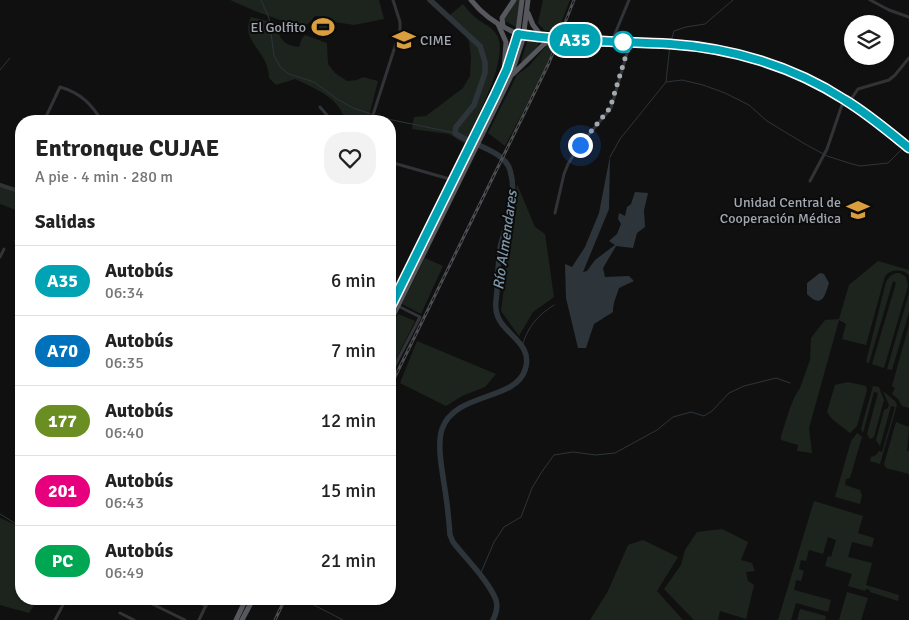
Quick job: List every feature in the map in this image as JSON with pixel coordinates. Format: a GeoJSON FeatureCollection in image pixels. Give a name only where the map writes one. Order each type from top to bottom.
{"type":"FeatureCollection","features":[{"type":"Feature","properties":{"kind":"highway"},"geometry":{"type":"LineString","coordinates":[[471,0],[489,18],[521,34],[612,42],[677,44],[728,52],[765,62],[812,82],[844,99],[909,148]]}},
{"type":"Feature","properties":{"kind":"highway"},"geometry":{"type":"LineString","coordinates":[[504,27],[502,21],[514,0]]}},
{"type":"Feature","properties":{"kind":"highway"},"geometry":{"type":"LineString","coordinates":[[521,34],[522,0]]}},
{"type":"Feature","properties":{"kind":"highway"},"geometry":{"type":"LineString","coordinates":[[396,310],[505,82],[521,34],[528,0]]}},
{"type":"Feature","properties":{"kind":"highway"},"geometry":{"type":"LineString","coordinates":[[528,0],[530,19],[542,37],[544,42],[542,47]]}},
{"type":"Feature","properties":{"kind":"highway"},"geometry":{"type":"LineString","coordinates":[[489,18],[498,18],[506,12]]}},
{"type":"Feature","properties":{"kind":"highway"},"geometry":{"type":"LineString","coordinates":[[496,22],[504,36],[506,45],[505,82]]}},
{"type":"Feature","properties":{"kind":"highway"},"geometry":{"type":"LineString","coordinates":[[505,82],[554,38]]}},
{"type":"Feature","properties":{"kind":"highway"},"geometry":{"type":"LineString","coordinates":[[396,296],[454,180],[466,161]]}},
{"type":"Feature","properties":{"kind":"highway"},"geometry":{"type":"LineString","coordinates":[[236,620],[243,605]]}},
{"type":"Feature","properties":{"kind":"highway"},"geometry":{"type":"LineString","coordinates":[[242,620],[250,605]]}},
{"type":"Feature","properties":{"kind":"street"},"geometry":{"type":"LineString","coordinates":[[373,115],[400,30],[400,22],[393,0]]}},
{"type":"Feature","properties":{"kind":"street"},"geometry":{"type":"LineString","coordinates":[[612,42],[629,0]]}},
{"type":"Feature","properties":{"kind":"street"},"geometry":{"type":"LineString","coordinates":[[870,0],[889,10],[909,17]]}},
{"type":"Feature","properties":{"kind":"street"},"geometry":{"type":"LineString","coordinates":[[556,213],[564,174],[568,164],[580,145],[610,108],[630,42]]}},
{"type":"Feature","properties":{"kind":"street"},"geometry":{"type":"LineString","coordinates":[[849,102],[858,89],[889,80],[896,75],[909,58]]}},
{"type":"Feature","properties":{"kind":"street"},"geometry":{"type":"LineString","coordinates":[[47,115],[60,87],[66,88],[90,104],[98,115]]}},
{"type":"Feature","properties":{"kind":"street"},"geometry":{"type":"LineString","coordinates":[[810,181],[824,156],[844,99]]}},
{"type":"Feature","properties":{"kind":"street"},"geometry":{"type":"LineString","coordinates":[[320,107],[327,115]]}},
{"type":"Feature","properties":{"kind":"street"},"geometry":{"type":"LineString","coordinates":[[396,164],[454,180]]}},
{"type":"Feature","properties":{"kind":"street"},"geometry":{"type":"LineString","coordinates":[[0,184],[15,190]]}},
{"type":"Feature","properties":{"kind":"street"},"geometry":{"type":"LineString","coordinates":[[0,257],[4,249]]}},
{"type":"Feature","properties":{"kind":"street"},"geometry":{"type":"LineString","coordinates":[[396,363],[420,317],[398,306]]}},
{"type":"Feature","properties":{"kind":"street"},"geometry":{"type":"LineString","coordinates":[[55,620],[63,605]]}},
{"type":"Feature","properties":{"kind":"street"},"geometry":{"type":"LineString","coordinates":[[154,605],[185,620]]}},
{"type":"Feature","properties":{"kind":"street"},"geometry":{"type":"LineString","coordinates":[[198,620],[206,606]]}},
{"type":"Feature","properties":{"kind":"street"},"geometry":{"type":"LineString","coordinates":[[120,613],[134,620]]}},
{"type":"Feature","properties":{"kind":"shaded area"},"geometry":{"type":"Polygon","coordinates":[[[230,0],[379,0],[384,19],[354,25],[315,16],[302,28],[230,0]]]}},
{"type":"Feature","properties":{"kind":"shaded area"},"geometry":{"type":"Polygon","coordinates":[[[517,0],[520,0],[516,27],[503,20],[517,0]]]}},
{"type":"Feature","properties":{"kind":"shaded area"},"geometry":{"type":"Polygon","coordinates":[[[543,0],[570,0],[557,33],[544,30],[538,23],[543,0]]]}},
{"type":"Feature","properties":{"kind":"shaded area"},"geometry":{"type":"Polygon","coordinates":[[[463,4],[474,16],[495,32],[500,45],[499,58],[490,90],[465,144],[449,134],[412,129],[414,117],[426,116],[463,88],[470,76],[471,57],[469,41],[450,15],[463,4]]]}},
{"type":"Feature","properties":{"kind":"shaded area"},"geometry":{"type":"Polygon","coordinates":[[[251,17],[277,23],[280,37],[286,43],[294,46],[299,47],[305,35],[327,43],[328,64],[335,73],[347,81],[363,77],[378,81],[369,115],[343,115],[330,98],[295,79],[276,85],[269,78],[268,68],[251,40],[248,26],[251,17]]]}},
{"type":"Feature","properties":{"kind":"shaded area","name":"El Golfito"},"geometry":{"type":"Polygon","coordinates":[[[316,19],[331,19],[331,35],[316,35],[316,19]]]}},
{"type":"Feature","properties":{"kind":"shaded area"},"geometry":{"type":"Polygon","coordinates":[[[528,39],[539,42],[537,47],[523,62],[521,61],[528,39]]]}},
{"type":"Feature","properties":{"kind":"shaded area"},"geometry":{"type":"Polygon","coordinates":[[[555,42],[546,67],[505,146],[488,133],[517,75],[529,66],[548,44],[555,42]]]}},
{"type":"Feature","properties":{"kind":"shaded area"},"geometry":{"type":"Polygon","coordinates":[[[610,156],[609,209],[583,272],[587,271],[595,260],[615,245],[609,241],[617,234],[621,224],[618,219],[619,213],[625,216],[627,207],[631,204],[635,192],[648,193],[644,210],[645,227],[637,233],[633,248],[616,246],[603,268],[605,277],[629,276],[634,281],[619,288],[613,312],[594,324],[586,348],[578,348],[566,298],[565,264],[572,267],[585,247],[599,213],[610,156]]]}},
{"type":"Feature","properties":{"kind":"shaded area"},"geometry":{"type":"Polygon","coordinates":[[[517,184],[535,227],[545,234],[554,297],[533,312],[519,336],[501,311],[506,253],[517,184]]]}},
{"type":"Feature","properties":{"kind":"shaded area"},"geometry":{"type":"Polygon","coordinates":[[[0,186],[15,191],[15,210],[0,204],[0,186]]]}},
{"type":"Feature","properties":{"kind":"shaded area"},"geometry":{"type":"Polygon","coordinates":[[[425,258],[443,266],[421,314],[402,304],[425,258]]]}},
{"type":"Feature","properties":{"kind":"shaded area"},"geometry":{"type":"Polygon","coordinates":[[[878,261],[909,270],[909,275],[897,271],[890,272],[885,276],[866,345],[842,339],[846,324],[839,320],[809,428],[812,453],[797,451],[798,445],[781,440],[781,436],[790,408],[800,388],[810,360],[811,338],[825,320],[839,319],[849,285],[878,261]]]}},
{"type":"Feature","properties":{"kind":"shaded area"},"geometry":{"type":"Polygon","coordinates":[[[820,273],[824,274],[829,283],[822,299],[817,301],[807,294],[807,283],[820,273]]]}},
{"type":"Feature","properties":{"kind":"shaded area"},"geometry":{"type":"Polygon","coordinates":[[[896,273],[906,277],[908,286],[884,368],[872,364],[896,283],[893,281],[869,363],[866,362],[886,282],[890,276],[896,273]]]}},
{"type":"Feature","properties":{"kind":"shaded area"},"geometry":{"type":"Polygon","coordinates":[[[909,293],[909,312],[892,370],[887,369],[909,293]]]}},
{"type":"Feature","properties":{"kind":"shaded area"},"geometry":{"type":"Polygon","coordinates":[[[398,314],[415,321],[396,359],[396,318],[398,314]]]}},
{"type":"Feature","properties":{"kind":"shaded area"},"geometry":{"type":"Polygon","coordinates":[[[909,325],[909,408],[902,406],[892,394],[895,388],[892,386],[909,325]]]}},
{"type":"Feature","properties":{"kind":"shaded area"},"geometry":{"type":"Polygon","coordinates":[[[417,341],[496,374],[485,387],[462,396],[446,406],[400,383],[417,341]]]}},
{"type":"Feature","properties":{"kind":"shaded area"},"geometry":{"type":"Polygon","coordinates":[[[848,382],[866,386],[867,390],[857,426],[850,433],[832,419],[827,412],[835,385],[848,382]]]}},
{"type":"Feature","properties":{"kind":"shaded area"},"geometry":{"type":"Polygon","coordinates":[[[873,386],[879,387],[884,400],[874,437],[870,439],[867,434],[878,393],[874,392],[863,433],[861,429],[873,386]]]}},
{"type":"Feature","properties":{"kind":"shaded area"},"geometry":{"type":"Polygon","coordinates":[[[883,391],[897,405],[880,464],[870,461],[871,457],[879,451],[882,452],[895,407],[891,406],[880,446],[876,440],[884,410],[889,405],[883,391]]]}},
{"type":"Feature","properties":{"kind":"shaded area"},"geometry":{"type":"Polygon","coordinates":[[[896,422],[909,427],[907,451],[909,451],[909,474],[886,468],[884,464],[896,422]]]}},
{"type":"Feature","properties":{"kind":"shaded area"},"geometry":{"type":"Polygon","coordinates":[[[857,433],[862,437],[850,478],[846,479],[845,485],[860,490],[862,495],[860,504],[835,497],[851,441],[857,433]]]}},
{"type":"Feature","properties":{"kind":"shaded area"},"geometry":{"type":"Polygon","coordinates":[[[814,501],[863,516],[858,533],[874,538],[872,547],[852,542],[848,557],[872,563],[866,585],[899,595],[898,601],[870,592],[870,590],[866,589],[865,591],[848,586],[852,574],[825,566],[828,556],[831,557],[836,540],[828,537],[823,554],[809,550],[806,561],[801,560],[799,569],[804,571],[801,581],[796,580],[794,590],[831,600],[828,612],[796,603],[791,620],[778,620],[814,501]]]}},
{"type":"Feature","properties":{"kind":"shaded area"},"geometry":{"type":"Polygon","coordinates":[[[0,518],[15,524],[15,605],[34,605],[29,613],[0,605],[0,518]]]}},
{"type":"Feature","properties":{"kind":"shaded area"},"geometry":{"type":"Polygon","coordinates":[[[722,529],[748,542],[741,560],[752,563],[755,571],[746,572],[748,581],[754,585],[746,619],[720,611],[718,620],[694,620],[664,589],[681,565],[685,550],[697,532],[722,529]]]}},
{"type":"Feature","properties":{"kind":"shaded area"},"geometry":{"type":"Polygon","coordinates":[[[643,540],[678,557],[657,591],[683,620],[590,620],[608,591],[628,545],[643,540]]]}},
{"type":"Feature","properties":{"kind":"shaded area"},"geometry":{"type":"Polygon","coordinates":[[[847,592],[868,598],[861,620],[839,620],[847,592]]]}},
{"type":"Feature","properties":{"kind":"shaded area"},"geometry":{"type":"Polygon","coordinates":[[[800,609],[826,616],[825,620],[797,620],[800,609]]]}},
{"type":"Feature","properties":{"kind":"waterway"},"geometry":{"type":"LineString","coordinates":[[261,0],[269,18],[274,56],[281,68],[289,74],[314,82],[353,108],[371,114]]}},
{"type":"Feature","properties":{"kind":"waterway","name":"Río Almendares"},"geometry":{"type":"LineString","coordinates":[[430,0],[480,46],[485,62],[485,73],[474,105],[456,127],[455,133],[501,157],[507,163],[512,180],[512,200],[500,248],[496,306],[498,318],[525,352],[527,360],[525,370],[519,380],[510,387],[471,402],[459,409],[449,417],[440,436],[441,463],[450,535],[453,542],[492,592],[497,605],[493,620]]}},
{"type":"Feature","properties":{"kind":"waterway"},"geometry":{"type":"LineString","coordinates":[[671,41],[674,31],[705,24],[733,0]]}},
{"type":"Feature","properties":{"kind":"waterway"},"geometry":{"type":"LineString","coordinates":[[610,157],[620,139],[666,82],[670,45]]}},
{"type":"Feature","properties":{"kind":"waterway"},"geometry":{"type":"LineString","coordinates":[[0,70],[10,58]]}},
{"type":"Feature","properties":{"kind":"waterway"},"geometry":{"type":"LineString","coordinates":[[666,82],[682,80],[725,93],[749,105],[767,121],[805,144],[827,156],[849,163],[860,166],[888,163],[903,148]]}},
{"type":"Feature","properties":{"kind":"waterway"},"geometry":{"type":"LineString","coordinates":[[396,121],[455,133]]}},
{"type":"Feature","properties":{"kind":"waterway"},"geometry":{"type":"LineString","coordinates":[[522,347],[527,333],[534,322],[554,305]]}},
{"type":"Feature","properties":{"kind":"waterway"},"geometry":{"type":"LineString","coordinates":[[480,575],[494,542],[504,527],[521,517],[532,488],[554,455],[573,452],[596,455],[615,453],[657,430],[673,417],[691,412],[704,416],[712,411],[729,393],[744,386],[776,378],[790,383]]}},
{"type":"Feature","properties":{"kind":"waterway"},"geometry":{"type":"LineString","coordinates":[[0,514],[15,523]]}},
{"type":"Feature","properties":{"kind":"waterway"},"geometry":{"type":"LineString","coordinates":[[314,605],[343,620]]}},
{"type":"Feature","properties":{"kind":"railway"},"geometry":{"type":"LineString","coordinates":[[396,375],[549,63],[574,0]]}},
{"type":"Feature","properties":{"kind":"railway"},"geometry":{"type":"LineString","coordinates":[[275,620],[282,605]]}},
{"type":"Feature","properties":{"kind":"bus line","name":"A35"},"geometry":{"type":"LineString","coordinates":[[396,296],[495,95],[507,69],[518,34],[612,42],[687,45],[728,52],[772,64],[790,71],[844,99],[909,148]]}},
{"type":"Feature","properties":{"kind":"place","name":"El Golfito"},"geometry":{"type":"Point","coordinates":[323,27]}},
{"type":"Feature","properties":{"kind":"place","name":"CIME"},"geometry":{"type":"Point","coordinates":[404,40]}},
{"type":"Feature","properties":{"kind":"place","name":"Unidad Central de Cooperación Médica"},"geometry":{"type":"Point","coordinates":[858,210]}},
{"type":"Feature","properties":{"kind":"route"},"geometry":{"type":"LineString","coordinates":[[580,145],[608,113],[630,42],[623,42]]}}]}
